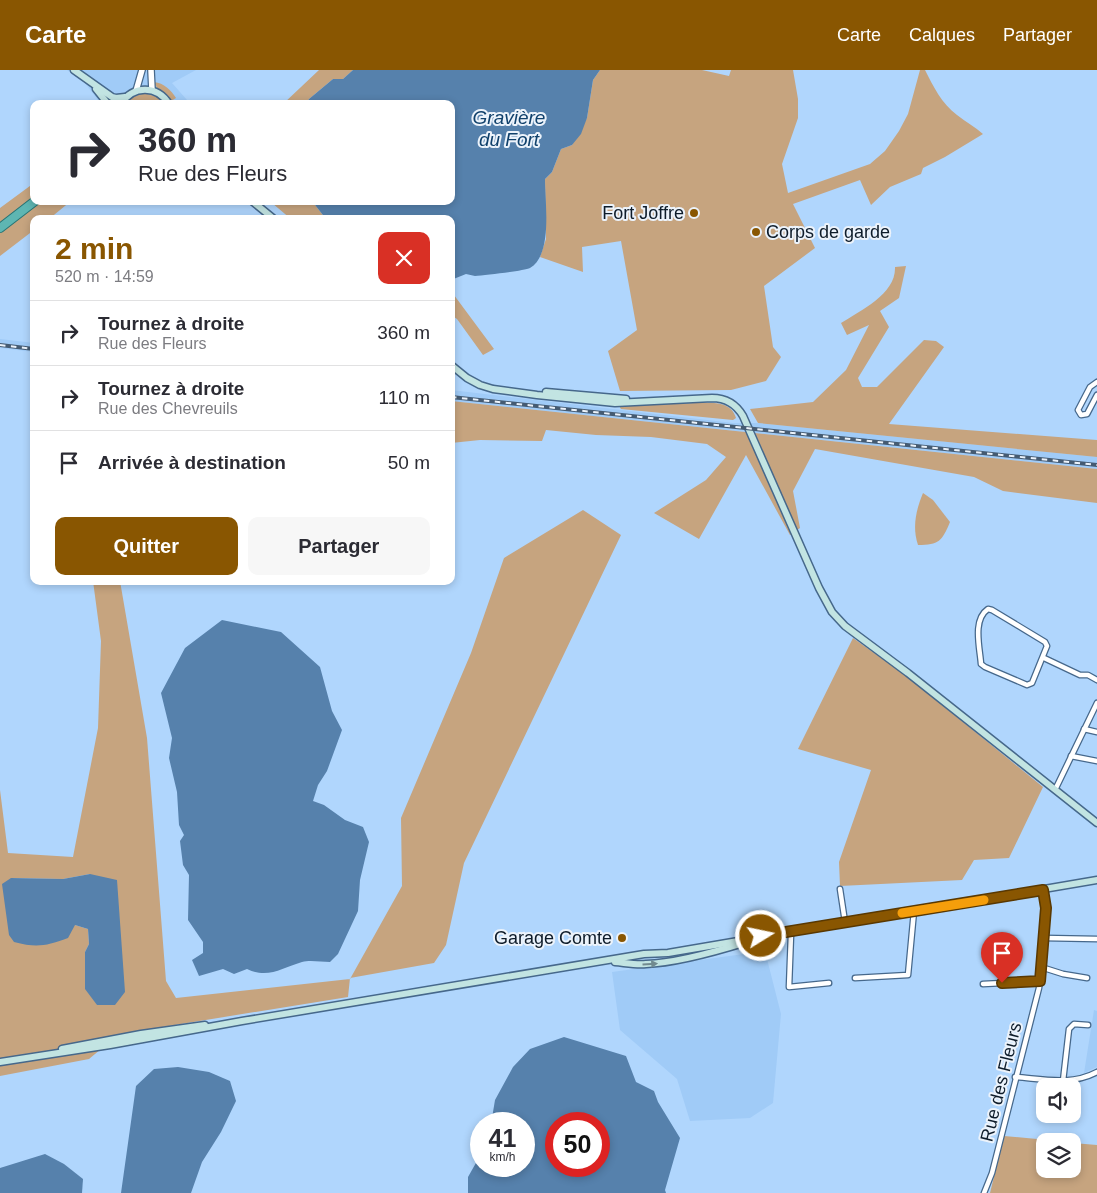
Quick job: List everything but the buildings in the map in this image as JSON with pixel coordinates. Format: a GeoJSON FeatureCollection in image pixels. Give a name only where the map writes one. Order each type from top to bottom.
{"type":"FeatureCollection","features":[{"type":"Feature","properties":{"kind":"highway"},"geometry":{"type":"LineString","coordinates":[[0,226],[30,203]]}},
{"type":"Feature","properties":{"kind":"main road"},"geometry":{"type":"LineString","coordinates":[[74,70],[112,97],[125,97],[144,89],[152,90],[162,95],[166,100]]}},
{"type":"Feature","properties":{"kind":"main road"},"geometry":{"type":"LineString","coordinates":[[90,83],[105,100]]}},
{"type":"Feature","properties":{"kind":"main road"},"geometry":{"type":"LineString","coordinates":[[257,205],[269,215]]}},
{"type":"Feature","properties":{"kind":"main road"},"geometry":{"type":"LineString","coordinates":[[455,368],[474,382],[486,387],[507,391],[615,403],[717,398],[728,401],[739,409],[744,416],[819,588],[844,626],[885,655],[1097,824]]}},
{"type":"Feature","properties":{"kind":"main road"},"geometry":{"type":"LineString","coordinates":[[602,962],[645,964],[674,960],[761,936],[1097,880]]}},
{"type":"Feature","properties":{"kind":"main road"},"geometry":{"type":"LineString","coordinates":[[0,1062],[141,1034],[242,1021],[644,954],[722,946]]}},
{"type":"Feature","properties":{"kind":"main road"},"geometry":{"type":"LineString","coordinates":[[687,949],[689,957]]}},
{"type":"Feature","properties":{"kind":"main road"},"geometry":{"type":"LineString","coordinates":[[672,952],[674,960]]}},
{"type":"Feature","properties":{"kind":"street"},"geometry":{"type":"LineString","coordinates":[[136,91],[142,70]]}},
{"type":"Feature","properties":{"kind":"street"},"geometry":{"type":"LineString","coordinates":[[150,70],[152,90]]}},
{"type":"Feature","properties":{"kind":"street"},"geometry":{"type":"LineString","coordinates":[[1097,382],[1090,387],[1078,410],[1081,415],[1087,414],[1097,395]]}},
{"type":"Feature","properties":{"kind":"street"},"geometry":{"type":"LineString","coordinates":[[992,610],[1045,642],[1047,649],[1044,658],[1032,683],[1027,685],[981,664],[979,622],[984,611],[992,610]]}},
{"type":"Feature","properties":{"kind":"street"},"geometry":{"type":"LineString","coordinates":[[1044,658],[1080,675],[1088,675],[1097,680]]}},
{"type":"Feature","properties":{"kind":"street"},"geometry":{"type":"LineString","coordinates":[[1055,790],[1097,703]]}},
{"type":"Feature","properties":{"kind":"street"},"geometry":{"type":"LineString","coordinates":[[1084,729],[1097,732]]}},
{"type":"Feature","properties":{"kind":"street"},"geometry":{"type":"LineString","coordinates":[[1071,756],[1097,761]]}},
{"type":"Feature","properties":{"kind":"street"},"geometry":{"type":"LineString","coordinates":[[840,889],[845,922]]}},
{"type":"Feature","properties":{"kind":"street","name":"Rue des Fleurs"},"geometry":{"type":"LineString","coordinates":[[985,1192],[992,1173],[1039,988],[1046,908],[1043,890]]}},
{"type":"Feature","properties":{"kind":"street"},"geometry":{"type":"LineString","coordinates":[[855,978],[908,975],[914,911]]}},
{"type":"Feature","properties":{"kind":"street"},"geometry":{"type":"LineString","coordinates":[[789,931],[789,987],[829,983]]}},
{"type":"Feature","properties":{"kind":"street"},"geometry":{"type":"LineString","coordinates":[[1044,938],[1097,940]]}},
{"type":"Feature","properties":{"kind":"street"},"geometry":{"type":"LineString","coordinates":[[1041,967],[1063,974],[1087,978]]}},
{"type":"Feature","properties":{"kind":"street"},"geometry":{"type":"LineString","coordinates":[[983,984],[1040,981]]}},
{"type":"Feature","properties":{"kind":"street"},"geometry":{"type":"LineString","coordinates":[[1063,1078],[1069,1029],[1074,1024],[1088,1025]]}},
{"type":"Feature","properties":{"kind":"street"},"geometry":{"type":"LineString","coordinates":[[1081,1078],[1097,1072]]}},
{"type":"Feature","properties":{"kind":"street"},"geometry":{"type":"LineString","coordinates":[[1015,1077],[1036,1079]]}},
{"type":"Feature","properties":{"kind":"shaded area"},"geometry":{"type":"Polygon","coordinates":[[[67,70],[196,70],[172,83],[187,100],[98,100],[85,83],[67,70]]]}},
{"type":"Feature","properties":{"kind":"shaded area"},"geometry":{"type":"Polygon","coordinates":[[[319,70],[353,70],[343,79],[333,79],[308,100],[287,100],[319,70]]]}},
{"type":"Feature","properties":{"kind":"shaded area"},"geometry":{"type":"Polygon","coordinates":[[[600,70],[702,70],[729,76],[731,70],[793,70],[798,99],[798,118],[782,164],[788,193],[870,164],[885,151],[908,114],[920,70],[925,70],[947,106],[983,134],[923,168],[921,174],[890,187],[871,205],[860,180],[793,204],[815,248],[764,286],[773,347],[781,357],[766,381],[731,390],[620,391],[608,351],[637,330],[621,241],[582,247],[583,272],[540,257],[546,239],[545,179],[552,172],[561,149],[572,145],[587,118],[593,80],[600,70]]]}},
{"type":"Feature","properties":{"kind":"shaded area"},"geometry":{"type":"Polygon","coordinates":[[[154,82],[167,87],[176,98],[170,100],[154,82]]]}},
{"type":"Feature","properties":{"kind":"shaded area"},"geometry":{"type":"Polygon","coordinates":[[[144,93],[158,97],[161,100],[128,100],[144,93]]]}},
{"type":"Feature","properties":{"kind":"shaded area"},"geometry":{"type":"Polygon","coordinates":[[[30,186],[30,205],[66,205],[54,215],[30,215],[30,233],[0,256],[0,208],[30,186]]]}},
{"type":"Feature","properties":{"kind":"shaded area"},"geometry":{"type":"Polygon","coordinates":[[[274,205],[315,205],[323,215],[286,215],[274,205]]]}},
{"type":"Feature","properties":{"kind":"shaded area"},"geometry":{"type":"Polygon","coordinates":[[[906,266],[899,298],[880,311],[889,327],[858,378],[862,387],[877,387],[924,340],[936,341],[944,347],[889,424],[1097,440],[1097,457],[758,423],[750,409],[813,402],[846,370],[869,325],[847,335],[841,323],[867,307],[884,293],[894,277],[895,267],[906,266]]]}},
{"type":"Feature","properties":{"kind":"shaded area"},"geometry":{"type":"Polygon","coordinates":[[[455,296],[494,349],[483,355],[455,318],[455,296]]]}},
{"type":"Feature","properties":{"kind":"shaded area"},"geometry":{"type":"Polygon","coordinates":[[[0,339],[30,343],[30,352],[0,348],[0,339]]]}},
{"type":"Feature","properties":{"kind":"shaded area"},"geometry":{"type":"Polygon","coordinates":[[[455,390],[733,423],[758,423],[1097,457],[1097,469],[455,401],[455,390]]]}},
{"type":"Feature","properties":{"kind":"shaded area"},"geometry":{"type":"Polygon","coordinates":[[[455,401],[1097,469],[1097,503],[1003,491],[974,477],[815,449],[793,491],[800,528],[790,535],[746,455],[699,539],[654,513],[706,480],[726,457],[707,444],[651,437],[596,435],[546,430],[542,441],[480,440],[455,443],[455,401]]]}},
{"type":"Feature","properties":{"kind":"shaded area"},"geometry":{"type":"Polygon","coordinates":[[[695,403],[725,405],[730,408],[736,418],[733,420],[621,409],[619,406],[695,403]]]}},
{"type":"Feature","properties":{"kind":"shaded area"},"geometry":{"type":"Polygon","coordinates":[[[923,493],[933,500],[950,522],[945,534],[939,541],[918,545],[915,532],[916,519],[923,493]]]}},
{"type":"Feature","properties":{"kind":"shaded area"},"geometry":{"type":"Polygon","coordinates":[[[583,510],[621,535],[464,863],[446,945],[434,963],[351,978],[402,886],[401,818],[471,653],[504,558],[583,510]]]}},
{"type":"Feature","properties":{"kind":"shaded area"},"geometry":{"type":"Polygon","coordinates":[[[94,585],[121,585],[147,738],[166,981],[176,998],[350,979],[348,997],[119,1034],[89,1059],[0,1076],[0,790],[8,853],[73,857],[98,728],[101,641],[94,585]],[[90,874],[63,879],[11,878],[75,925],[88,929],[89,944],[85,952],[97,1005],[90,874]]]}},
{"type":"Feature","properties":{"kind":"shaded area"},"geometry":{"type":"Polygon","coordinates":[[[853,638],[904,674],[1043,787],[1009,858],[974,860],[962,880],[840,886],[839,862],[871,770],[798,749],[853,638]]]}},
{"type":"Feature","properties":{"kind":"shaded area"},"geometry":{"type":"Polygon","coordinates":[[[765,951],[781,1014],[773,1103],[750,1118],[690,1121],[677,1079],[620,1030],[612,972],[765,951]]]}},
{"type":"Feature","properties":{"kind":"shaded area"},"geometry":{"type":"Polygon","coordinates":[[[1094,1010],[1097,1011],[1097,1067],[1084,1073],[1094,1010]]]}},
{"type":"Feature","properties":{"kind":"shaded area"},"geometry":{"type":"Polygon","coordinates":[[[1004,1136],[1036,1139],[1036,1178],[1081,1178],[1081,1144],[1097,1145],[1097,1193],[990,1193],[1004,1136]]]}},
{"type":"Feature","properties":{"kind":"water","name":"Gravière du Fort"},"geometry":{"type":"Polygon","coordinates":[[[353,70],[600,70],[593,80],[587,118],[581,134],[572,145],[561,149],[552,172],[545,179],[545,240],[537,261],[530,268],[526,269],[475,276],[466,274],[455,278],[455,215],[323,215],[315,205],[455,205],[455,100],[308,100],[333,79],[343,79],[353,70]]]}},
{"type":"Feature","properties":{"kind":"water"},"geometry":{"type":"Polygon","coordinates":[[[222,620],[281,632],[320,667],[332,711],[342,730],[327,771],[318,785],[313,801],[324,805],[345,820],[363,827],[369,842],[360,880],[358,911],[338,954],[330,962],[305,961],[268,973],[247,969],[234,974],[223,969],[199,976],[192,960],[203,953],[203,942],[188,920],[189,875],[183,865],[180,841],[184,835],[179,825],[177,792],[169,758],[172,738],[161,693],[185,648],[222,620]]]}},
{"type":"Feature","properties":{"kind":"water"},"geometry":{"type":"Polygon","coordinates":[[[90,874],[117,880],[125,992],[115,1005],[97,1005],[85,989],[85,952],[89,944],[88,929],[75,925],[68,938],[41,945],[14,942],[9,935],[2,884],[11,878],[63,879],[90,874]]]}},
{"type":"Feature","properties":{"kind":"water"},"geometry":{"type":"Polygon","coordinates":[[[564,1037],[626,1056],[636,1082],[654,1091],[658,1102],[680,1138],[665,1190],[666,1193],[468,1193],[468,1177],[470,1173],[470,1177],[535,1177],[535,1112],[493,1112],[495,1100],[513,1067],[530,1049],[564,1037]]]}},
{"type":"Feature","properties":{"kind":"water"},"geometry":{"type":"Polygon","coordinates":[[[178,1067],[209,1072],[230,1081],[236,1101],[221,1132],[202,1162],[191,1193],[121,1193],[136,1086],[154,1069],[178,1067]]]}},
{"type":"Feature","properties":{"kind":"water"},"geometry":{"type":"Polygon","coordinates":[[[45,1154],[64,1164],[83,1179],[82,1193],[0,1193],[0,1168],[45,1154]]]}},
{"type":"Feature","properties":{"kind":"railway"},"geometry":{"type":"LineString","coordinates":[[0,345],[30,349]]}},
{"type":"Feature","properties":{"kind":"railway"},"geometry":{"type":"LineString","coordinates":[[455,397],[1097,465]]}},
{"type":"Feature","properties":{"kind":"slow traffic"},"geometry":{"type":"LineString","coordinates":[[902,913],[984,900]]}},
{"type":"Feature","properties":{"kind":"place","name":"Fort Joffre"},"geometry":{"type":"Point","coordinates":[694,213]}},
{"type":"Feature","properties":{"kind":"place","name":"Corps de garde"},"geometry":{"type":"Point","coordinates":[756,232]}},
{"type":"Feature","properties":{"kind":"place","name":"Garage Comte"},"geometry":{"type":"Point","coordinates":[622,938]}},
{"type":"Feature","properties":{"kind":"route"},"geometry":{"type":"LineString","coordinates":[[761,936],[1043,890],[1046,908],[1040,981],[1002,983]]}}]}
